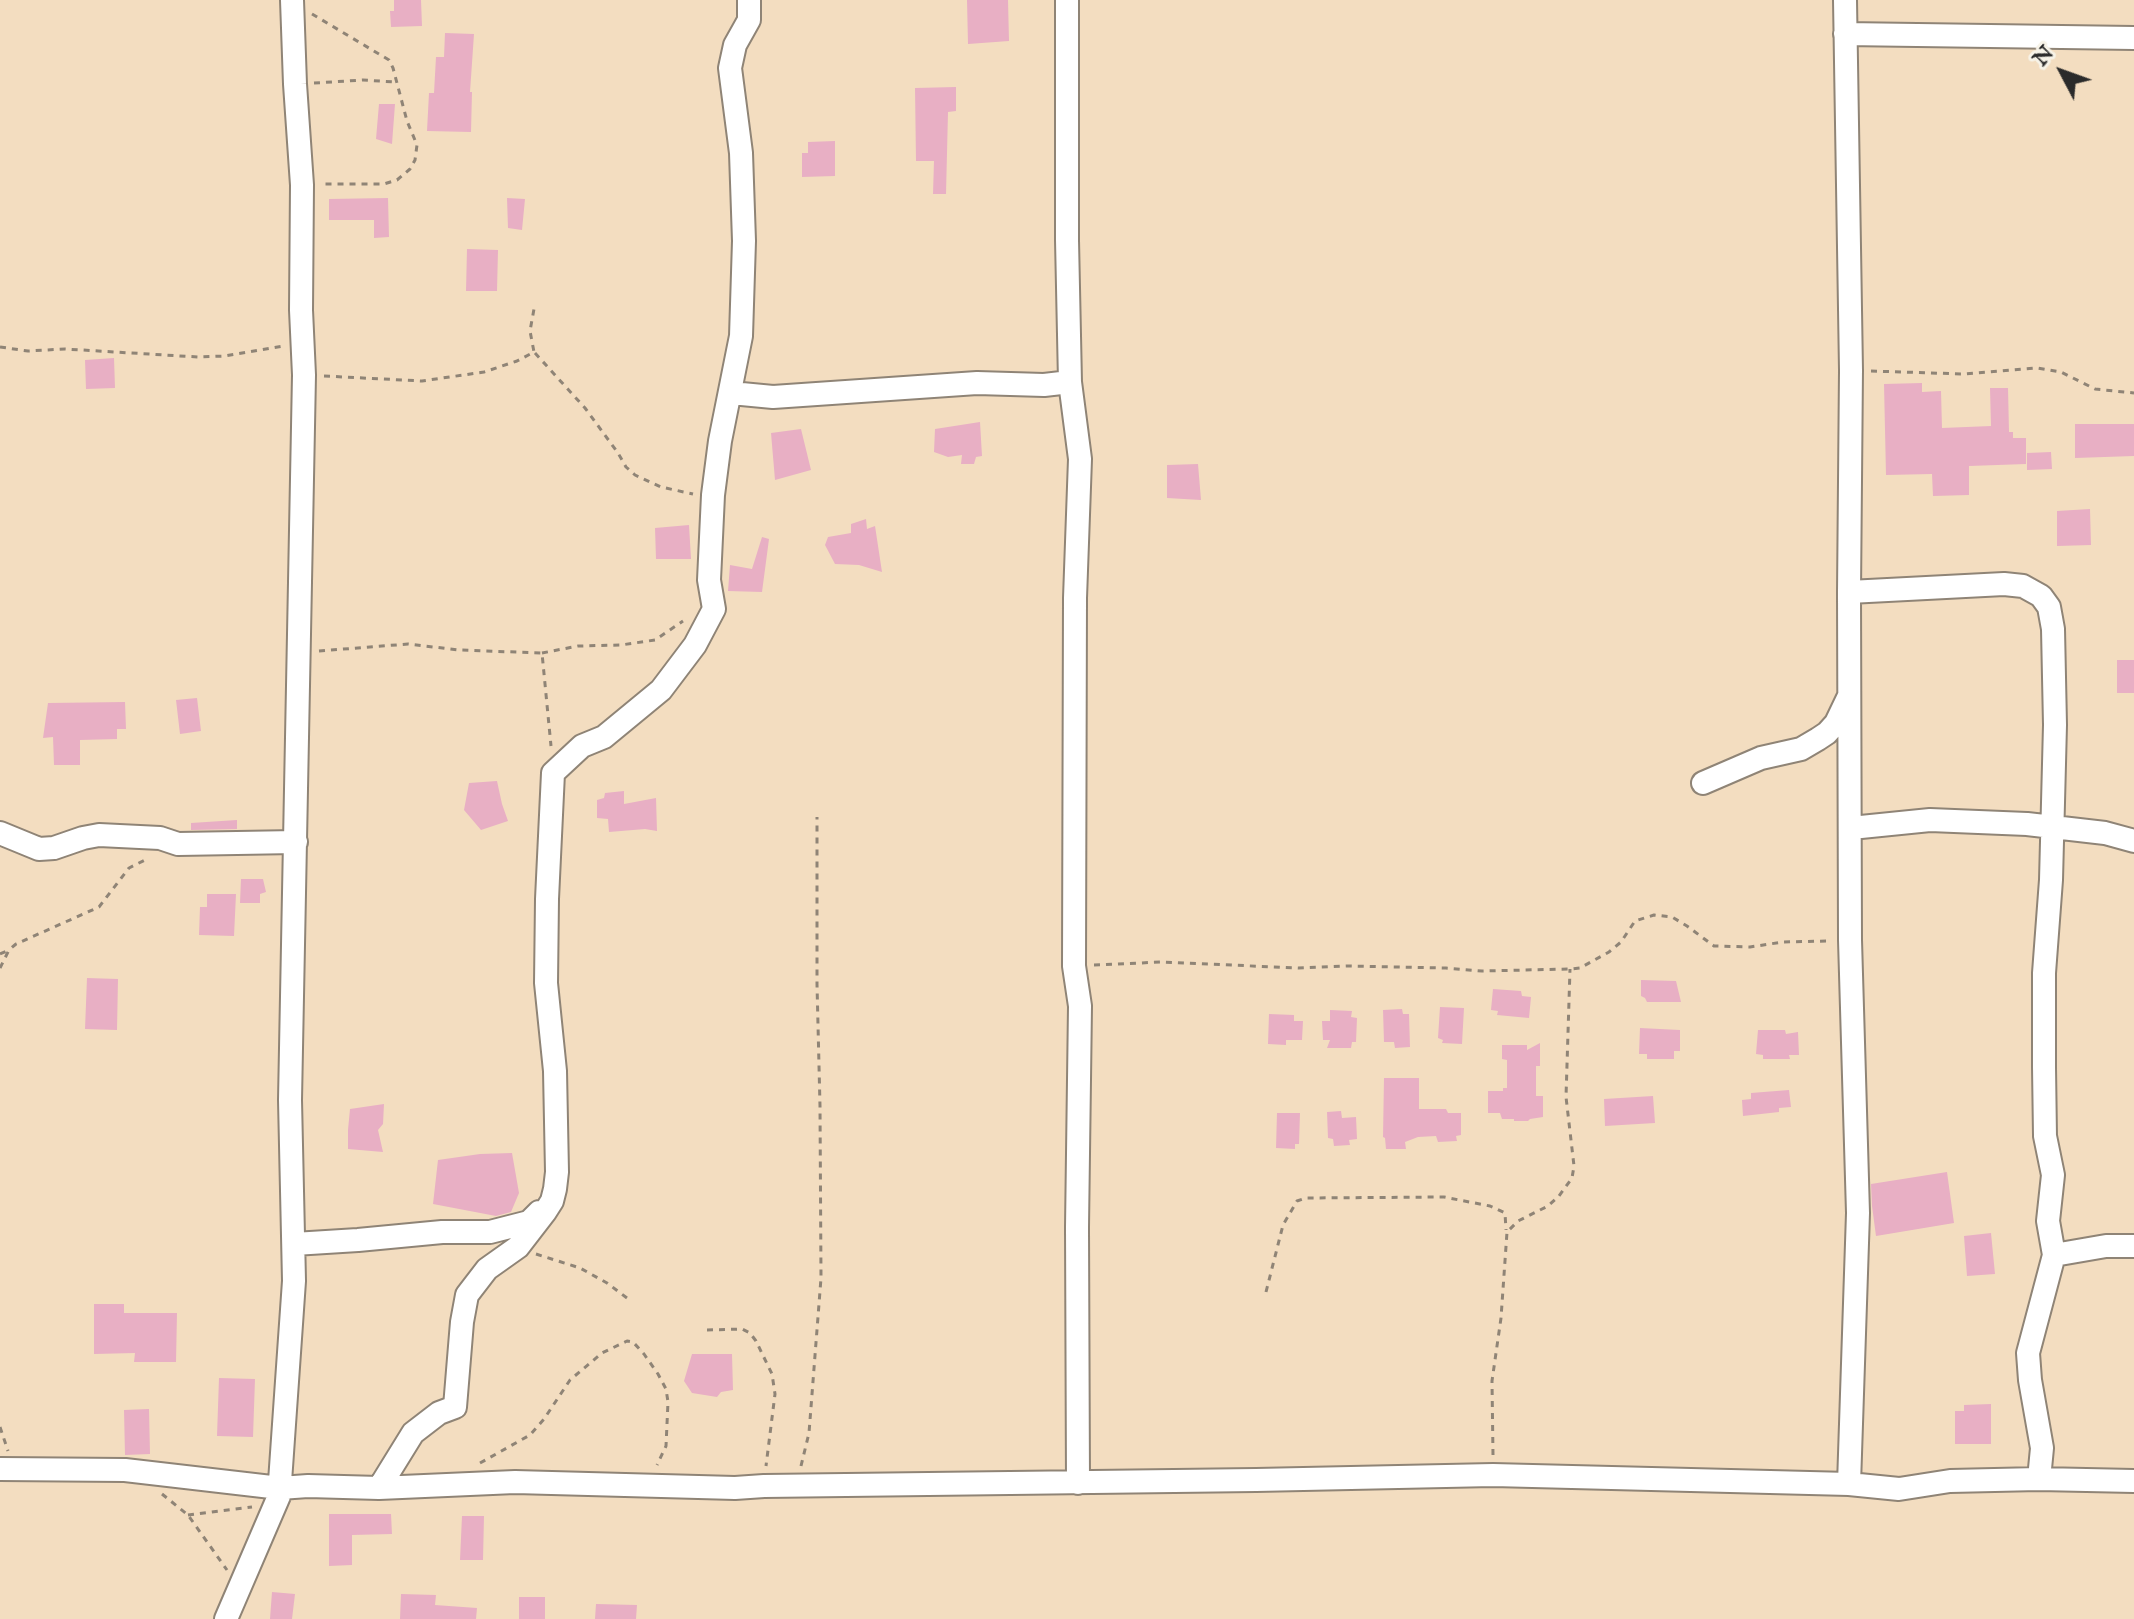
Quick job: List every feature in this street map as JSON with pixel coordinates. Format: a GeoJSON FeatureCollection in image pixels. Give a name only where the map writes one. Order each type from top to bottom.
{"type":"FeatureCollection","features":[{"type":"Feature","properties":{"kind":"street"},"geometry":{"type":"LineString","coordinates":[[226,1619],[278,1496],[294,1281],[290,1100],[304,375],[302,185],[292,0]]}},
{"type":"Feature","properties":{"kind":"street"},"geometry":{"type":"LineString","coordinates":[[379,1488],[413,1433],[439,1413],[455,1407],[467,1295],[487,1269],[518,1247],[552,1201],[557,1172],[556,1108],[546,983],[546,931],[553,773],[582,746],[604,737],[661,690],[695,645],[714,609],[709,580],[713,495],[720,441],[741,336],[744,241],[741,153],[730,68],[735,45],[749,20],[749,0]]}},
{"type":"Feature","properties":{"kind":"street"},"geometry":{"type":"LineString","coordinates":[[1067,0],[1070,382],[1080,459],[1075,614],[1074,966],[1080,1006],[1078,1483]]}},
{"type":"Feature","properties":{"kind":"street"},"geometry":{"type":"LineString","coordinates":[[1845,0],[1851,370],[1850,940],[1858,1213],[1849,1484]]}},
{"type":"Feature","properties":{"kind":"street"},"geometry":{"type":"LineString","coordinates":[[1845,34],[2134,38]]}},
{"type":"Feature","properties":{"kind":"street"},"geometry":{"type":"LineString","coordinates":[[731,393],[773,397],[977,383],[1044,385],[1070,382]]}},
{"type":"Feature","properties":{"kind":"street"},"geometry":{"type":"LineString","coordinates":[[1849,592],[2004,584],[2023,586],[2041,596],[2049,607],[2053,629],[2055,725],[2051,880],[2044,973],[2044,1067],[2045,1136],[2053,1175],[2048,1221],[2054,1255],[2028,1353],[2042,1448],[2039,1479]]}},
{"type":"Feature","properties":{"kind":"street"},"geometry":{"type":"LineString","coordinates":[[1703,783],[1761,758],[1801,749],[1818,739],[1836,723],[1850,693]]}},
{"type":"Feature","properties":{"kind":"street"},"geometry":{"type":"LineString","coordinates":[[1851,828],[1930,820],[2027,824],[2105,833],[2134,841]]}},
{"type":"Feature","properties":{"kind":"street"},"geometry":{"type":"LineString","coordinates":[[0,833],[39,849],[54,848],[99,835],[160,838],[178,844],[296,842]]}},
{"type":"Feature","properties":{"kind":"street"},"geometry":{"type":"LineString","coordinates":[[294,1244],[442,1232],[490,1232],[529,1222],[552,1201]]}},
{"type":"Feature","properties":{"kind":"street"},"geometry":{"type":"LineString","coordinates":[[487,1269],[490,1232]]}},
{"type":"Feature","properties":{"kind":"street"},"geometry":{"type":"LineString","coordinates":[[2054,1255],[2106,1246],[2134,1246]]}},
{"type":"Feature","properties":{"kind":"street"},"geometry":{"type":"LineString","coordinates":[[0,1469],[125,1470],[278,1496],[308,1486],[379,1488],[515,1482],[735,1488],[1493,1475],[1849,1484],[1899,1489],[1950,1481],[2134,1481]]}},
{"type":"Feature","properties":{"kind":"path"},"geometry":{"type":"LineString","coordinates":[[292,0],[389,60],[417,145],[415,160],[405,175],[397,180],[384,184],[302,185]]}},
{"type":"Feature","properties":{"kind":"path"},"geometry":{"type":"LineString","coordinates":[[295,84],[363,80],[396,82]]}},
{"type":"Feature","properties":{"kind":"path"},"geometry":{"type":"LineString","coordinates":[[534,309],[530,331],[534,352],[585,408],[626,467],[635,475],[661,487],[713,495]]}},
{"type":"Feature","properties":{"kind":"path"},"geometry":{"type":"LineString","coordinates":[[0,347],[28,351],[65,349],[198,357],[225,356],[302,343]]}},
{"type":"Feature","properties":{"kind":"path"},"geometry":{"type":"LineString","coordinates":[[304,375],[422,381],[484,372],[534,352]]}},
{"type":"Feature","properties":{"kind":"path"},"geometry":{"type":"LineString","coordinates":[[1851,370],[1963,374],[2037,368],[2061,372],[2095,389],[2134,393]]}},
{"type":"Feature","properties":{"kind":"path"},"geometry":{"type":"LineString","coordinates":[[299,653],[408,644],[459,650],[542,653],[578,646],[621,645],[655,640],[686,619],[714,609]]}},
{"type":"Feature","properties":{"kind":"path"},"geometry":{"type":"LineString","coordinates":[[542,653],[553,773]]}},
{"type":"Feature","properties":{"kind":"path"},"geometry":{"type":"LineString","coordinates":[[796,1486],[809,1433],[821,1278],[817,817]]}},
{"type":"Feature","properties":{"kind":"path"},"geometry":{"type":"LineString","coordinates":[[0,954],[30,937],[99,907],[129,868],[178,844]]}},
{"type":"Feature","properties":{"kind":"path"},"geometry":{"type":"LineString","coordinates":[[1074,966],[1162,962],[1298,968],[1570,969],[1580,968],[1609,952],[1621,942],[1635,921],[1654,915],[1672,917],[1714,946],[1750,947],[1783,942],[1850,940]]}},
{"type":"Feature","properties":{"kind":"path"},"geometry":{"type":"LineString","coordinates":[[0,967],[9,950]]}},
{"type":"Feature","properties":{"kind":"path"},"geometry":{"type":"LineString","coordinates":[[1507,1232],[1518,1221],[1548,1206],[1572,1178],[1574,1166],[1566,1097],[1570,969]]}},
{"type":"Feature","properties":{"kind":"path"},"geometry":{"type":"LineString","coordinates":[[1266,1292],[1283,1225],[1297,1201],[1306,1198],[1444,1197],[1490,1206],[1505,1213],[1507,1232],[1501,1318],[1492,1381],[1493,1475]]}},
{"type":"Feature","properties":{"kind":"path"},"geometry":{"type":"LineString","coordinates":[[518,1247],[580,1268],[627,1298]]}},
{"type":"Feature","properties":{"kind":"path"},"geometry":{"type":"LineString","coordinates":[[707,1330],[742,1329],[750,1333],[772,1374],[775,1394],[764,1486]]}},
{"type":"Feature","properties":{"kind":"path"},"geometry":{"type":"LineString","coordinates":[[452,1485],[484,1460],[530,1435],[570,1380],[602,1353],[627,1341],[636,1344],[658,1374],[666,1389],[668,1402],[666,1446],[648,1485]]}},
{"type":"Feature","properties":{"kind":"path"},"geometry":{"type":"LineString","coordinates":[[157,1491],[188,1515],[239,1589]]}},
{"type":"Feature","properties":{"kind":"path"},"geometry":{"type":"LineString","coordinates":[[188,1515],[278,1496]]}},
{"type":"Feature","properties":{"kind":"building"},"geometry":{"type":"Polygon","coordinates":[[[394,0],[421,0],[422,26],[391,27],[390,11],[394,11],[394,0]]]}},
{"type":"Feature","properties":{"kind":"building"},"geometry":{"type":"Polygon","coordinates":[[[967,0],[1008,0],[1009,41],[968,44],[967,0]]]}},
{"type":"Feature","properties":{"kind":"building"},"geometry":{"type":"Polygon","coordinates":[[[445,33],[474,34],[471,132],[427,131],[429,93],[434,93],[436,57],[444,57],[445,33]]]}},
{"type":"Feature","properties":{"kind":"building"},"geometry":{"type":"Polygon","coordinates":[[[956,87],[956,111],[948,112],[946,194],[933,194],[934,161],[916,161],[915,88],[956,87]]]}},
{"type":"Feature","properties":{"kind":"building"},"geometry":{"type":"Polygon","coordinates":[[[379,104],[395,104],[392,144],[376,139],[379,104]]]}},
{"type":"Feature","properties":{"kind":"building"},"geometry":{"type":"Polygon","coordinates":[[[835,141],[835,176],[802,177],[802,153],[808,153],[808,142],[835,141]]]}},
{"type":"Feature","properties":{"kind":"building"},"geometry":{"type":"Polygon","coordinates":[[[388,198],[389,237],[374,238],[374,220],[329,220],[329,199],[388,198]]]}},
{"type":"Feature","properties":{"kind":"building"},"geometry":{"type":"Polygon","coordinates":[[[507,198],[525,199],[522,230],[508,228],[507,198]]]}},
{"type":"Feature","properties":{"kind":"building"},"geometry":{"type":"Polygon","coordinates":[[[467,249],[498,250],[497,291],[466,291],[467,249]]]}},
{"type":"Feature","properties":{"kind":"building"},"geometry":{"type":"Polygon","coordinates":[[[114,358],[115,388],[86,389],[85,360],[114,358]]]}},
{"type":"Feature","properties":{"kind":"building"},"geometry":{"type":"Polygon","coordinates":[[[1922,383],[1922,392],[1941,391],[1942,428],[1991,426],[1990,388],[2008,388],[2009,432],[2013,432],[2013,438],[2026,438],[2026,464],[1969,466],[1969,495],[1933,496],[1932,474],[1886,475],[1884,384],[1922,383]]]}},
{"type":"Feature","properties":{"kind":"building"},"geometry":{"type":"Polygon","coordinates":[[[980,422],[982,456],[976,457],[974,464],[961,464],[962,455],[948,457],[934,452],[935,429],[980,422]]]}},
{"type":"Feature","properties":{"kind":"building"},"geometry":{"type":"Polygon","coordinates":[[[2075,424],[2134,424],[2134,456],[2075,458],[2075,424]]]}},
{"type":"Feature","properties":{"kind":"building"},"geometry":{"type":"Polygon","coordinates":[[[801,429],[811,470],[775,480],[771,433],[801,429]]]}},
{"type":"Feature","properties":{"kind":"building"},"geometry":{"type":"Polygon","coordinates":[[[2051,452],[2052,469],[2027,470],[2027,453],[2051,452]]]}},
{"type":"Feature","properties":{"kind":"building"},"geometry":{"type":"Polygon","coordinates":[[[1198,464],[1201,500],[1167,498],[1167,465],[1198,464]]]}},
{"type":"Feature","properties":{"kind":"building"},"geometry":{"type":"Polygon","coordinates":[[[2090,509],[2091,545],[2057,546],[2057,511],[2090,509]]]}},
{"type":"Feature","properties":{"kind":"building"},"geometry":{"type":"Polygon","coordinates":[[[866,519],[867,529],[875,526],[882,572],[859,565],[835,564],[825,545],[828,537],[851,533],[851,524],[866,519]]]}},
{"type":"Feature","properties":{"kind":"building"},"geometry":{"type":"Polygon","coordinates":[[[689,525],[691,559],[656,559],[655,528],[689,525]]]}},
{"type":"Feature","properties":{"kind":"building"},"geometry":{"type":"Polygon","coordinates":[[[762,537],[769,539],[762,592],[728,591],[730,565],[752,569],[762,537]]]}},
{"type":"Feature","properties":{"kind":"building"},"geometry":{"type":"Polygon","coordinates":[[[2117,660],[2134,660],[2134,693],[2117,693],[2117,660]]]}},
{"type":"Feature","properties":{"kind":"building"},"geometry":{"type":"Polygon","coordinates":[[[197,698],[201,731],[180,734],[176,700],[197,698]]]}},
{"type":"Feature","properties":{"kind":"building"},"geometry":{"type":"Polygon","coordinates":[[[125,702],[126,729],[117,729],[117,739],[80,740],[80,765],[54,765],[53,737],[43,738],[48,703],[125,702]]]}},
{"type":"Feature","properties":{"kind":"building"},"geometry":{"type":"Polygon","coordinates":[[[497,781],[508,821],[481,830],[464,810],[469,783],[497,781]]]}},
{"type":"Feature","properties":{"kind":"building"},"geometry":{"type":"Polygon","coordinates":[[[624,791],[624,804],[656,798],[657,831],[609,832],[608,819],[597,818],[597,800],[604,798],[605,793],[624,791]]]}},
{"type":"Feature","properties":{"kind":"building"},"geometry":{"type":"Polygon","coordinates":[[[237,820],[237,829],[191,830],[191,823],[237,820]]]}},
{"type":"Feature","properties":{"kind":"building"},"geometry":{"type":"Polygon","coordinates":[[[241,879],[263,879],[266,892],[260,894],[260,903],[240,903],[241,879]]]}},
{"type":"Feature","properties":{"kind":"building"},"geometry":{"type":"Polygon","coordinates":[[[207,894],[236,894],[234,936],[199,935],[200,907],[207,907],[207,894]]]}},
{"type":"Feature","properties":{"kind":"building"},"geometry":{"type":"Polygon","coordinates":[[[87,978],[118,979],[117,1030],[85,1029],[87,978]]]}},
{"type":"Feature","properties":{"kind":"building"},"geometry":{"type":"Polygon","coordinates":[[[1641,980],[1676,981],[1681,1002],[1647,1002],[1641,996],[1641,980]]]}},
{"type":"Feature","properties":{"kind":"building"},"geometry":{"type":"Polygon","coordinates":[[[1493,989],[1521,991],[1522,996],[1531,997],[1529,1018],[1497,1015],[1498,1011],[1491,1010],[1493,989]]]}},
{"type":"Feature","properties":{"kind":"building"},"geometry":{"type":"Polygon","coordinates":[[[1440,1007],[1464,1008],[1462,1044],[1442,1043],[1443,1040],[1438,1038],[1440,1007]]]}},
{"type":"Feature","properties":{"kind":"building"},"geometry":{"type":"Polygon","coordinates":[[[1402,1009],[1403,1014],[1409,1014],[1410,1047],[1395,1048],[1394,1042],[1384,1042],[1383,1010],[1402,1009]]]}},
{"type":"Feature","properties":{"kind":"building"},"geometry":{"type":"Polygon","coordinates":[[[1330,1010],[1352,1011],[1351,1017],[1357,1018],[1356,1042],[1352,1042],[1351,1048],[1327,1048],[1330,1040],[1323,1040],[1322,1021],[1330,1021],[1330,1010]]]}},
{"type":"Feature","properties":{"kind":"building"},"geometry":{"type":"Polygon","coordinates":[[[1269,1014],[1294,1015],[1294,1021],[1303,1021],[1302,1040],[1286,1040],[1286,1045],[1268,1044],[1269,1014]]]}},
{"type":"Feature","properties":{"kind":"building"},"geometry":{"type":"Polygon","coordinates":[[[1640,1028],[1680,1030],[1680,1051],[1674,1051],[1674,1059],[1647,1059],[1647,1054],[1639,1054],[1640,1028]]]}},
{"type":"Feature","properties":{"kind":"building"},"geometry":{"type":"Polygon","coordinates":[[[1758,1030],[1785,1030],[1786,1034],[1798,1032],[1799,1055],[1789,1055],[1790,1059],[1763,1059],[1763,1055],[1756,1054],[1758,1030]]]}},
{"type":"Feature","properties":{"kind":"building"},"geometry":{"type":"Polygon","coordinates":[[[1540,1043],[1536,1096],[1543,1096],[1543,1117],[1514,1121],[1502,1119],[1500,1113],[1488,1113],[1488,1091],[1507,1088],[1507,1060],[1502,1059],[1502,1045],[1527,1045],[1527,1050],[1540,1043]]]}},
{"type":"Feature","properties":{"kind":"building"},"geometry":{"type":"Polygon","coordinates":[[[1384,1078],[1419,1078],[1419,1109],[1446,1109],[1448,1113],[1461,1113],[1461,1135],[1456,1136],[1457,1141],[1438,1142],[1436,1136],[1418,1137],[1405,1142],[1406,1149],[1386,1149],[1383,1137],[1384,1078]]]}},
{"type":"Feature","properties":{"kind":"building"},"geometry":{"type":"Polygon","coordinates":[[[1789,1090],[1791,1107],[1779,1108],[1779,1112],[1743,1116],[1742,1100],[1751,1099],[1751,1093],[1789,1090]]]}},
{"type":"Feature","properties":{"kind":"building"},"geometry":{"type":"Polygon","coordinates":[[[1653,1096],[1655,1123],[1605,1126],[1604,1099],[1653,1096]]]}},
{"type":"Feature","properties":{"kind":"building"},"geometry":{"type":"Polygon","coordinates":[[[384,1104],[383,1124],[378,1130],[383,1152],[348,1149],[350,1109],[384,1104]]]}},
{"type":"Feature","properties":{"kind":"building"},"geometry":{"type":"Polygon","coordinates":[[[1341,1111],[1342,1118],[1356,1117],[1357,1139],[1349,1140],[1350,1145],[1334,1146],[1333,1139],[1328,1138],[1327,1112],[1341,1111]]]}},
{"type":"Feature","properties":{"kind":"building"},"geometry":{"type":"Polygon","coordinates":[[[1277,1113],[1300,1113],[1299,1144],[1295,1144],[1295,1149],[1276,1148],[1277,1113]]]}},
{"type":"Feature","properties":{"kind":"building"},"geometry":{"type":"Polygon","coordinates":[[[512,1153],[519,1193],[511,1212],[496,1216],[433,1204],[438,1160],[512,1153]]]}},
{"type":"Feature","properties":{"kind":"building"},"geometry":{"type":"Polygon","coordinates":[[[1947,1172],[1954,1223],[1876,1236],[1871,1184],[1947,1172]]]}},
{"type":"Feature","properties":{"kind":"building"},"geometry":{"type":"Polygon","coordinates":[[[1991,1233],[1995,1274],[1967,1276],[1964,1236],[1991,1233]]]}},
{"type":"Feature","properties":{"kind":"building"},"geometry":{"type":"Polygon","coordinates":[[[94,1304],[124,1304],[124,1313],[177,1313],[176,1362],[134,1362],[135,1353],[94,1354],[94,1304]]]}},
{"type":"Feature","properties":{"kind":"building"},"geometry":{"type":"Polygon","coordinates":[[[692,1354],[732,1354],[733,1390],[721,1392],[717,1397],[692,1393],[684,1381],[692,1354]]]}},
{"type":"Feature","properties":{"kind":"building"},"geometry":{"type":"Polygon","coordinates":[[[219,1378],[255,1379],[253,1437],[217,1436],[219,1378]]]}},
{"type":"Feature","properties":{"kind":"building"},"geometry":{"type":"Polygon","coordinates":[[[1991,1404],[1991,1444],[1955,1444],[1955,1411],[1964,1411],[1964,1405],[1991,1404]]]}},
{"type":"Feature","properties":{"kind":"building"},"geometry":{"type":"Polygon","coordinates":[[[149,1409],[150,1454],[125,1455],[124,1410],[149,1409]]]}},
{"type":"Feature","properties":{"kind":"building"},"geometry":{"type":"Polygon","coordinates":[[[329,1514],[391,1514],[392,1534],[352,1535],[352,1565],[329,1566],[329,1514]]]}},
{"type":"Feature","properties":{"kind":"building"},"geometry":{"type":"Polygon","coordinates":[[[462,1516],[484,1516],[483,1560],[460,1560],[462,1516]]]}},
{"type":"Feature","properties":{"kind":"building"},"geometry":{"type":"Polygon","coordinates":[[[272,1592],[295,1594],[292,1619],[270,1619],[272,1592]]]}},
{"type":"Feature","properties":{"kind":"building"},"geometry":{"type":"Polygon","coordinates":[[[401,1594],[436,1595],[435,1605],[477,1608],[476,1619],[400,1619],[401,1594]]]}},
{"type":"Feature","properties":{"kind":"building"},"geometry":{"type":"Polygon","coordinates":[[[519,1597],[545,1597],[545,1619],[519,1619],[519,1597]]]}},
{"type":"Feature","properties":{"kind":"building"},"geometry":{"type":"Polygon","coordinates":[[[596,1604],[637,1605],[636,1619],[595,1619],[596,1604]]]}}]}
